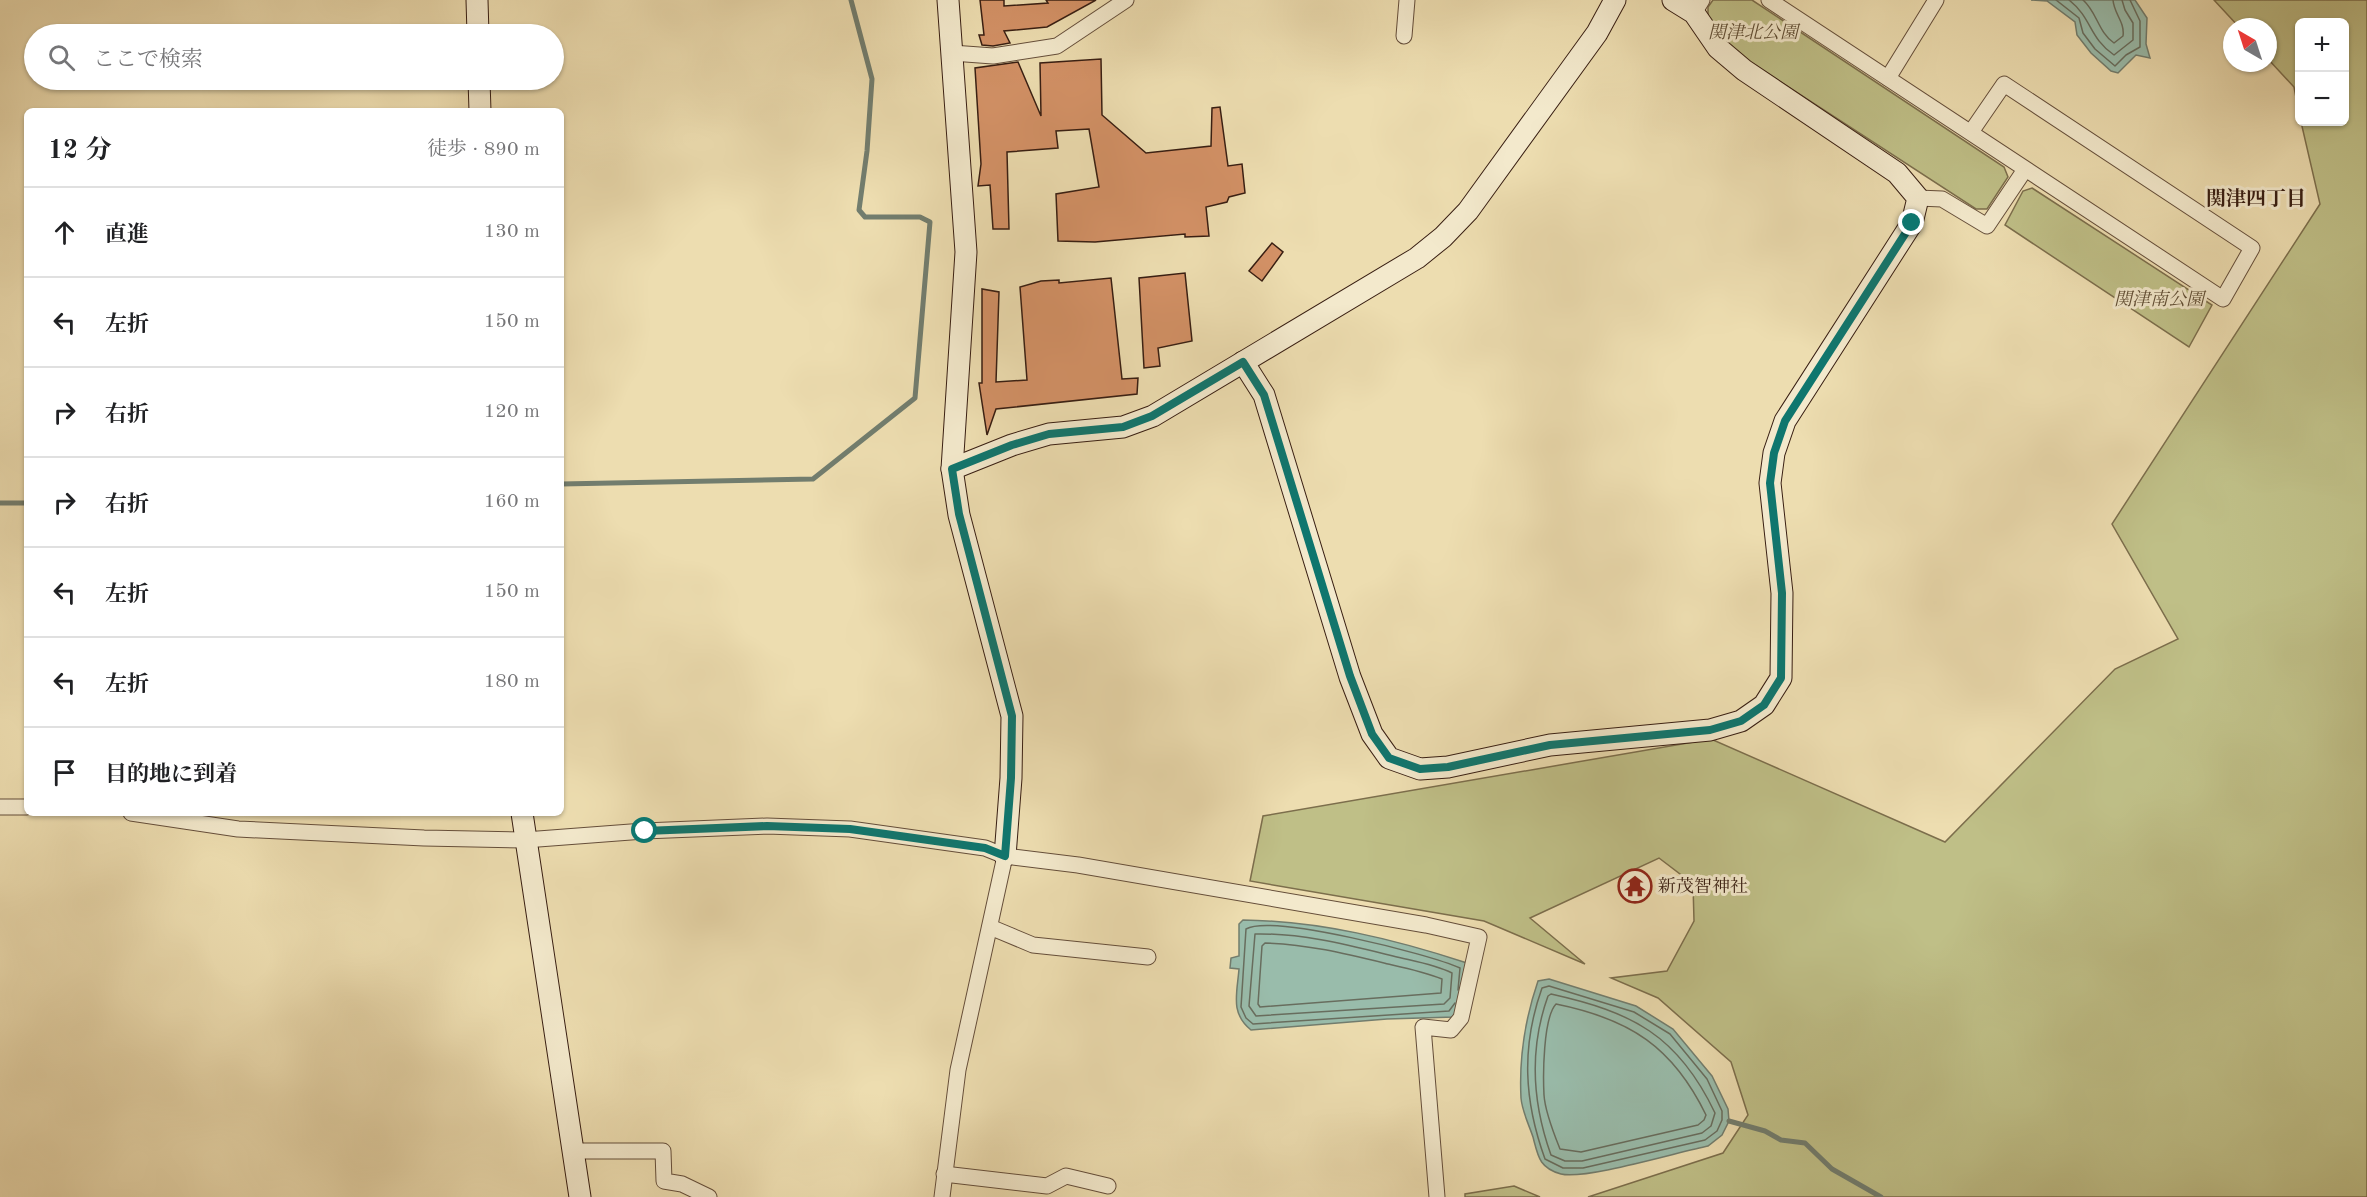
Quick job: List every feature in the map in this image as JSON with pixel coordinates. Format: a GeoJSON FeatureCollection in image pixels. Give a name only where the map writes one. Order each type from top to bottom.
{"type":"FeatureCollection","features":[{"type":"Feature","properties":{"kind":"street"},"geometry":{"type":"LineString","coordinates":[[477,0],[478,24]]}},
{"type":"Feature","properties":{"kind":"street"},"geometry":{"type":"LineString","coordinates":[[942,1197],[958,1070],[1005,856],[1011,778],[1012,716],[959,514],[952,469],[966,252],[948,0]]}},
{"type":"Feature","properties":{"kind":"street"},"geometry":{"type":"LineString","coordinates":[[952,53],[993,56],[1057,46],[1126,0]]}},
{"type":"Feature","properties":{"kind":"street"},"geometry":{"type":"LineString","coordinates":[[1404,36],[1407,0]]}},
{"type":"Feature","properties":{"kind":"street"},"geometry":{"type":"LineString","coordinates":[[952,469],[1012,445],[1049,434],[1123,427],[1152,416],[1417,258],[1443,237],[1491,180],[1597,33],[1615,0]]}},
{"type":"Feature","properties":{"kind":"street"},"geometry":{"type":"LineString","coordinates":[[1673,0],[1698,6],[1718,48],[1744,70],[1897,173],[1918,198],[1942,199],[1987,226],[2024,171]]}},
{"type":"Feature","properties":{"kind":"street"},"geometry":{"type":"LineString","coordinates":[[1769,0],[1971,132],[2024,171],[2223,299],[2252,248],[2004,84],[1971,132]]}},
{"type":"Feature","properties":{"kind":"street"},"geometry":{"type":"LineString","coordinates":[[1888,78],[1936,0]]}},
{"type":"Feature","properties":{"kind":"street"},"geometry":{"type":"LineString","coordinates":[[479,90],[480,108]]}},
{"type":"Feature","properties":{"kind":"street"},"geometry":{"type":"LineString","coordinates":[[1243,362],[1264,395],[1350,676],[1372,734],[1389,758],[1420,769],[1448,767],[1550,745],[1710,730],[1741,721],[1764,705],[1781,678],[1782,593],[1770,483],[1774,453],[1785,421],[1912,223],[1918,198]]}},
{"type":"Feature","properties":{"kind":"street"},"geometry":{"type":"LineString","coordinates":[[0,807],[24,807]]}},
{"type":"Feature","properties":{"kind":"street"},"geometry":{"type":"LineString","coordinates":[[151,816],[237,829],[525,840],[645,831],[767,826],[850,829],[985,848],[1005,856],[1101,869],[1426,925],[1479,937],[1461,1018],[1451,1030],[1423,1027],[1437,1197]]}},
{"type":"Feature","properties":{"kind":"street"},"geometry":{"type":"LineString","coordinates":[[522,816],[580,1197]]}},
{"type":"Feature","properties":{"kind":"street"},"geometry":{"type":"LineString","coordinates":[[990,927],[1033,945],[1148,957]]}},
{"type":"Feature","properties":{"kind":"street"},"geometry":{"type":"LineString","coordinates":[[573,1150],[663,1151],[664,1181],[682,1184],[709,1197]]}},
{"type":"Feature","properties":{"kind":"street"},"geometry":{"type":"LineString","coordinates":[[944,1174],[1047,1186],[1066,1176],[1108,1186]]}},
{"type":"Feature","properties":{"kind":"green space","name":"関津北公園"},"geometry":{"type":"Polygon","coordinates":[[[1713,0],[1752,0],[2004,167],[2008,177],[1987,209],[1976,209],[1730,49],[1708,22],[1708,7],[1713,0]]]}},
{"type":"Feature","properties":{"kind":"green space"},"geometry":{"type":"Polygon","coordinates":[[[2214,0],[2367,0],[2367,1197],[1588,1197],[1723,1153],[1748,1115],[1731,1062],[1658,998],[1611,978],[1667,971],[1694,921],[1693,884],[1659,858],[1530,918],[1585,964],[1484,921],[1250,881],[1263,816],[1711,739],[1945,842],[2115,669],[2178,639],[2112,524],[2320,204],[2302,126],[2349,126],[2349,18],[2295,18],[2295,92],[2294,87],[2277,69],[2277,18],[2231,18],[2214,0]]]}},
{"type":"Feature","properties":{"kind":"green space","name":"関津南公園"},"geometry":{"type":"Polygon","coordinates":[[[2032,188],[2212,305],[2189,347],[2005,225],[2023,191],[2032,188]]]}},
{"type":"Feature","properties":{"kind":"green space"},"geometry":{"type":"Polygon","coordinates":[[[1514,1186],[1540,1197],[1465,1197],[1465,1194],[1514,1186]]]}},
{"type":"Feature","properties":{"kind":"water"},"geometry":{"type":"Polygon","coordinates":[[[2031,0],[2135,0],[2147,18],[2146,44],[2150,58],[2136,55],[2118,73],[2111,71],[2091,53],[2077,35],[2075,22],[2047,1],[2031,0]]]}},
{"type":"Feature","properties":{"kind":"water"},"geometry":{"type":"Polygon","coordinates":[[[1243,920],[1300,924],[1356,933],[1412,946],[1467,963],[1454,1017],[1387,1019],[1251,1030],[1244,1024],[1237,1010],[1239,969],[1230,968],[1231,958],[1239,956],[1239,924],[1243,920]]]}},
{"type":"Feature","properties":{"kind":"water"},"geometry":{"type":"Polygon","coordinates":[[[1549,979],[1636,1006],[1673,1029],[1712,1076],[1728,1109],[1729,1121],[1722,1135],[1708,1146],[1590,1173],[1561,1174],[1544,1165],[1538,1155],[1523,1108],[1521,1069],[1526,1024],[1533,995],[1538,981],[1549,979]]]}},
{"type":"Feature","properties":{"kind":"building"},"geometry":{"type":"Polygon","coordinates":[[[980,0],[1004,0],[1004,6],[1048,3],[1046,0],[1096,0],[1047,27],[1004,31],[1010,43],[993,46],[982,45],[979,35],[984,35],[980,0]]]}},
{"type":"Feature","properties":{"kind":"building"},"geometry":{"type":"Polygon","coordinates":[[[1101,59],[1102,115],[1146,153],[1211,146],[1212,108],[1220,107],[1228,166],[1242,164],[1245,193],[1229,197],[1227,202],[1206,207],[1209,236],[1185,237],[1185,234],[1095,242],[1058,241],[1056,194],[1099,187],[1089,129],[1056,131],[1058,148],[1007,152],[1009,229],[993,229],[990,185],[978,186],[981,164],[975,68],[1018,62],[1041,116],[1040,63],[1101,59]]]}},
{"type":"Feature","properties":{"kind":"building"},"geometry":{"type":"Polygon","coordinates":[[[1272,243],[1283,252],[1262,281],[1249,271],[1272,243]]]}},
{"type":"Feature","properties":{"kind":"building"},"geometry":{"type":"Polygon","coordinates":[[[1185,273],[1192,341],[1158,348],[1160,366],[1144,368],[1139,278],[1185,273]]]}},
{"type":"Feature","properties":{"kind":"building"},"geometry":{"type":"Polygon","coordinates":[[[1111,278],[1122,379],[1138,378],[1137,394],[996,409],[987,435],[979,383],[982,383],[982,289],[999,292],[996,382],[1027,380],[1020,287],[1041,281],[1059,280],[1059,283],[1111,278]]]}},
{"type":"Feature","properties":{"kind":"waterway"},"geometry":{"type":"LineString","coordinates":[[564,484],[813,479],[915,398],[930,222],[920,217],[865,217],[859,210],[867,151],[872,79],[851,0]]}},
{"type":"Feature","properties":{"kind":"waterway"},"geometry":{"type":"LineString","coordinates":[[0,503],[24,503]]}},
{"type":"Feature","properties":{"kind":"waterway"},"geometry":{"type":"LineString","coordinates":[[1729,1121],[1765,1131],[1781,1140],[1805,1143],[1832,1169],[1881,1197]]}},
{"type":"Feature","properties":{"kind":"place","name":"新茂智神社"},"geometry":{"type":"Point","coordinates":[1635,886]}},
{"type":"Feature","properties":{"kind":"district","name":"関津四丁目"},"geometry":{"type":"Point","coordinates":[2256,198]}},
{"type":"Feature","properties":{"kind":"route"},"geometry":{"type":"LineString","coordinates":[[645,831],[767,826],[850,829],[985,848],[1005,856],[1011,778],[1012,716],[959,514],[952,469],[1012,445],[1049,434],[1123,427],[1152,416],[1243,362],[1264,395],[1350,676],[1372,734],[1389,758],[1420,769],[1448,767],[1550,745],[1710,730],[1741,721],[1764,705],[1781,678],[1782,593],[1770,483],[1774,453],[1785,421],[1912,223]]}}]}
